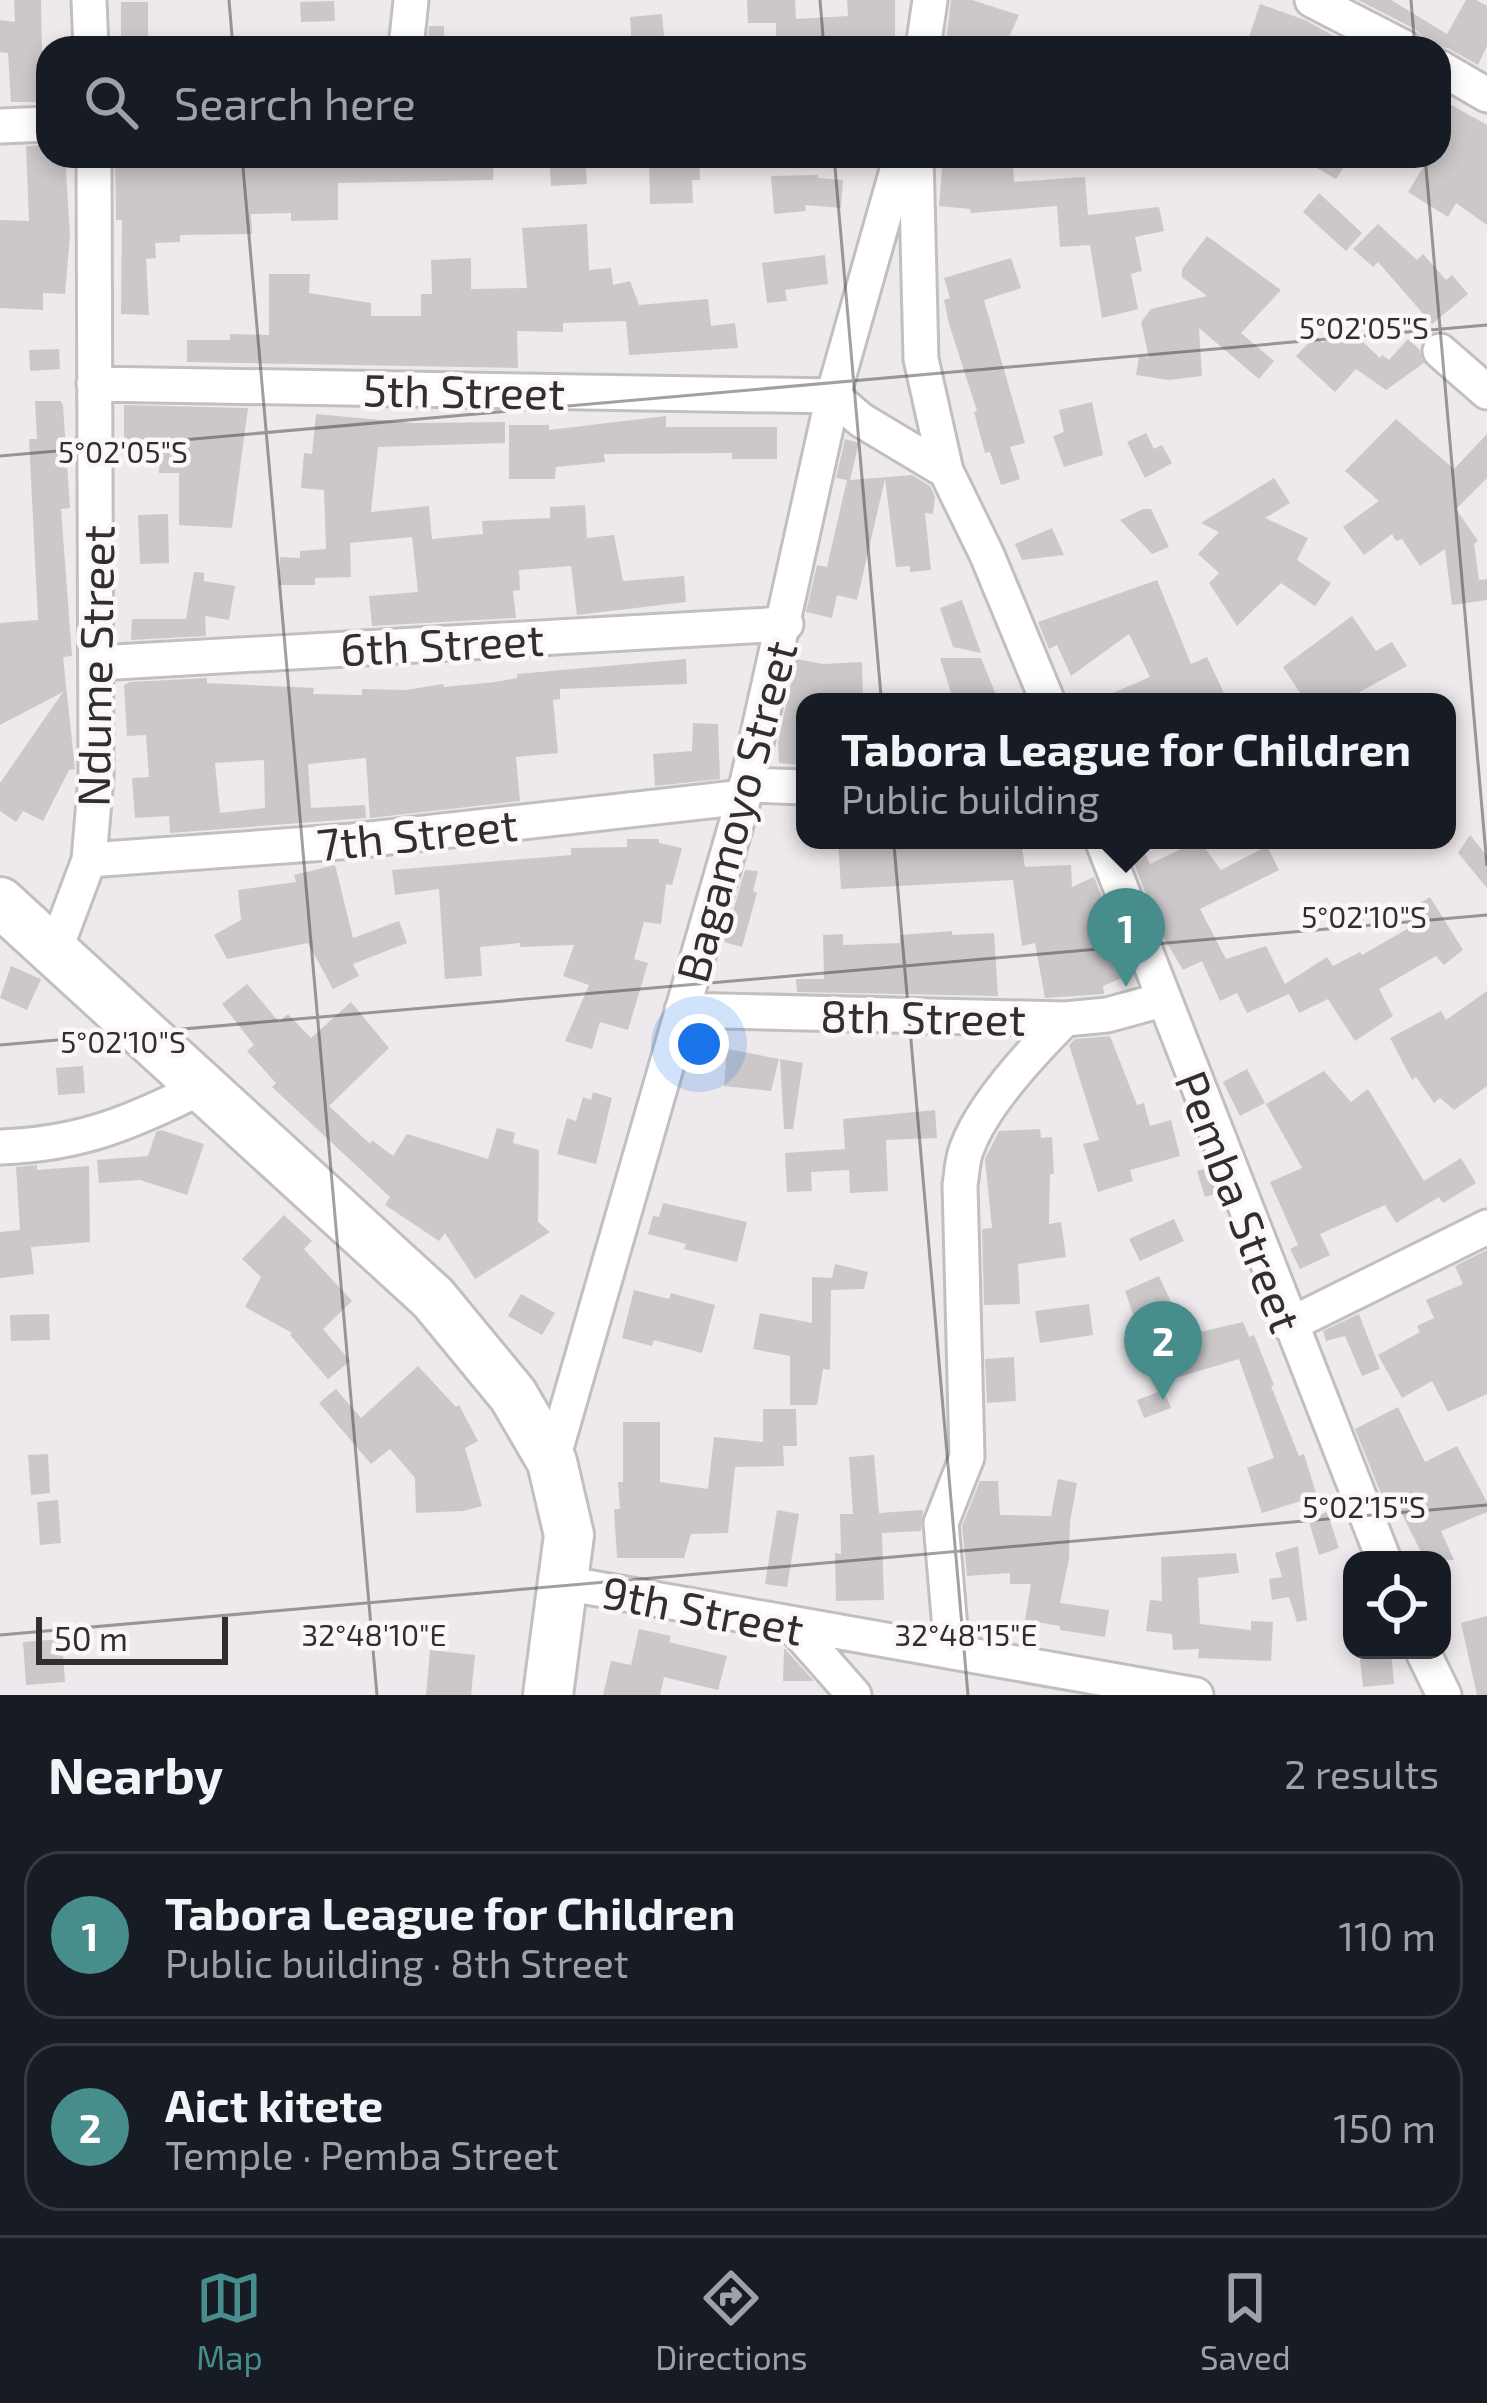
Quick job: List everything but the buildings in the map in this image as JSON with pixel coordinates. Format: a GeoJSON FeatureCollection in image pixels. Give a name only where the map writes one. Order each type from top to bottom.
{"type":"FeatureCollection","features":[{"type":"Feature","properties":{"kind":"highway"},"geometry":{"type":"LineString","coordinates":[[0,902],[433,1298],[513,1395],[552,1462],[568,1535],[548,1695]]}},
{"type":"Feature","properties":{"kind":"street"},"geometry":{"type":"LineString","coordinates":[[89,0],[90,36]]}},
{"type":"Feature","properties":{"kind":"street"},"geometry":{"type":"LineString","coordinates":[[407,36],[411,0]]}},
{"type":"Feature","properties":{"kind":"street"},"geometry":{"type":"LineString","coordinates":[[925,36],[930,0]]}},
{"type":"Feature","properties":{"kind":"street"},"geometry":{"type":"LineString","coordinates":[[1312,0],[1382,36]]}},
{"type":"Feature","properties":{"kind":"street"},"geometry":{"type":"LineString","coordinates":[[1451,74],[1487,95]]}},
{"type":"Feature","properties":{"kind":"street"},"geometry":{"type":"LineString","coordinates":[[0,125],[36,124]]}},
{"type":"Feature","properties":{"kind":"street","name":"Ndume Street"},"geometry":{"type":"LineString","coordinates":[[54,953],[89,860],[96,777],[94,168]]}},
{"type":"Feature","properties":{"kind":"street","name":"Bagamoyo Street"},"geometry":{"type":"LineString","coordinates":[[552,1462],[745,791],[786,624],[833,396],[898,168]]}},
{"type":"Feature","properties":{"kind":"street"},"geometry":{"type":"LineString","coordinates":[[916,168],[921,359],[946,471],[1044,693]]}},
{"type":"Feature","properties":{"kind":"street"},"geometry":{"type":"LineString","coordinates":[[1441,352],[1487,392]]}},
{"type":"Feature","properties":{"kind":"street","name":"5th Street"},"geometry":{"type":"LineString","coordinates":[[94,384],[833,396]]}},
{"type":"Feature","properties":{"kind":"street"},"geometry":{"type":"LineString","coordinates":[[833,396],[861,420],[946,471]]}},
{"type":"Feature","properties":{"kind":"street","name":"6th Street"},"geometry":{"type":"LineString","coordinates":[[98,663],[786,624]]}},
{"type":"Feature","properties":{"kind":"street","name":"7th Street"},"geometry":{"type":"LineString","coordinates":[[89,860],[353,842],[796,788]]}},
{"type":"Feature","properties":{"kind":"street","name":"Pemba Street"},"geometry":{"type":"LineString","coordinates":[[1105,849],[1380,1551]]}},
{"type":"Feature","properties":{"kind":"street","name":"8th Street"},"geometry":{"type":"LineString","coordinates":[[682,1010],[1065,1019],[1107,1015],[1162,1000]]}},
{"type":"Feature","properties":{"kind":"street"},"geometry":{"type":"LineString","coordinates":[[952,1652],[941,1523],[967,1457],[959,1185],[967,1147],[1018,1066],[1065,1019]]}},
{"type":"Feature","properties":{"kind":"street"},"geometry":{"type":"LineString","coordinates":[[0,1148],[54,1145],[113,1127],[205,1086]]}},
{"type":"Feature","properties":{"kind":"street"},"geometry":{"type":"LineString","coordinates":[[1289,1325],[1487,1227]]}},
{"type":"Feature","properties":{"kind":"street","name":"9th Street"},"geometry":{"type":"LineString","coordinates":[[564,1583],[1196,1695]]}},
{"type":"Feature","properties":{"kind":"street"},"geometry":{"type":"LineString","coordinates":[[794,1627],[854,1695]]}},
{"type":"Feature","properties":{"kind":"street"},"geometry":{"type":"LineString","coordinates":[[1426,1659],[1444,1695]]}},
{"type":"Feature","properties":{"kind":"place","name":"Tabora League for Children"},"geometry":{"type":"Point","coordinates":[1126,987]}},
{"type":"Feature","properties":{"kind":"place","name":"Aict kitete"},"geometry":{"type":"Point","coordinates":[1163,1400]}}]}
